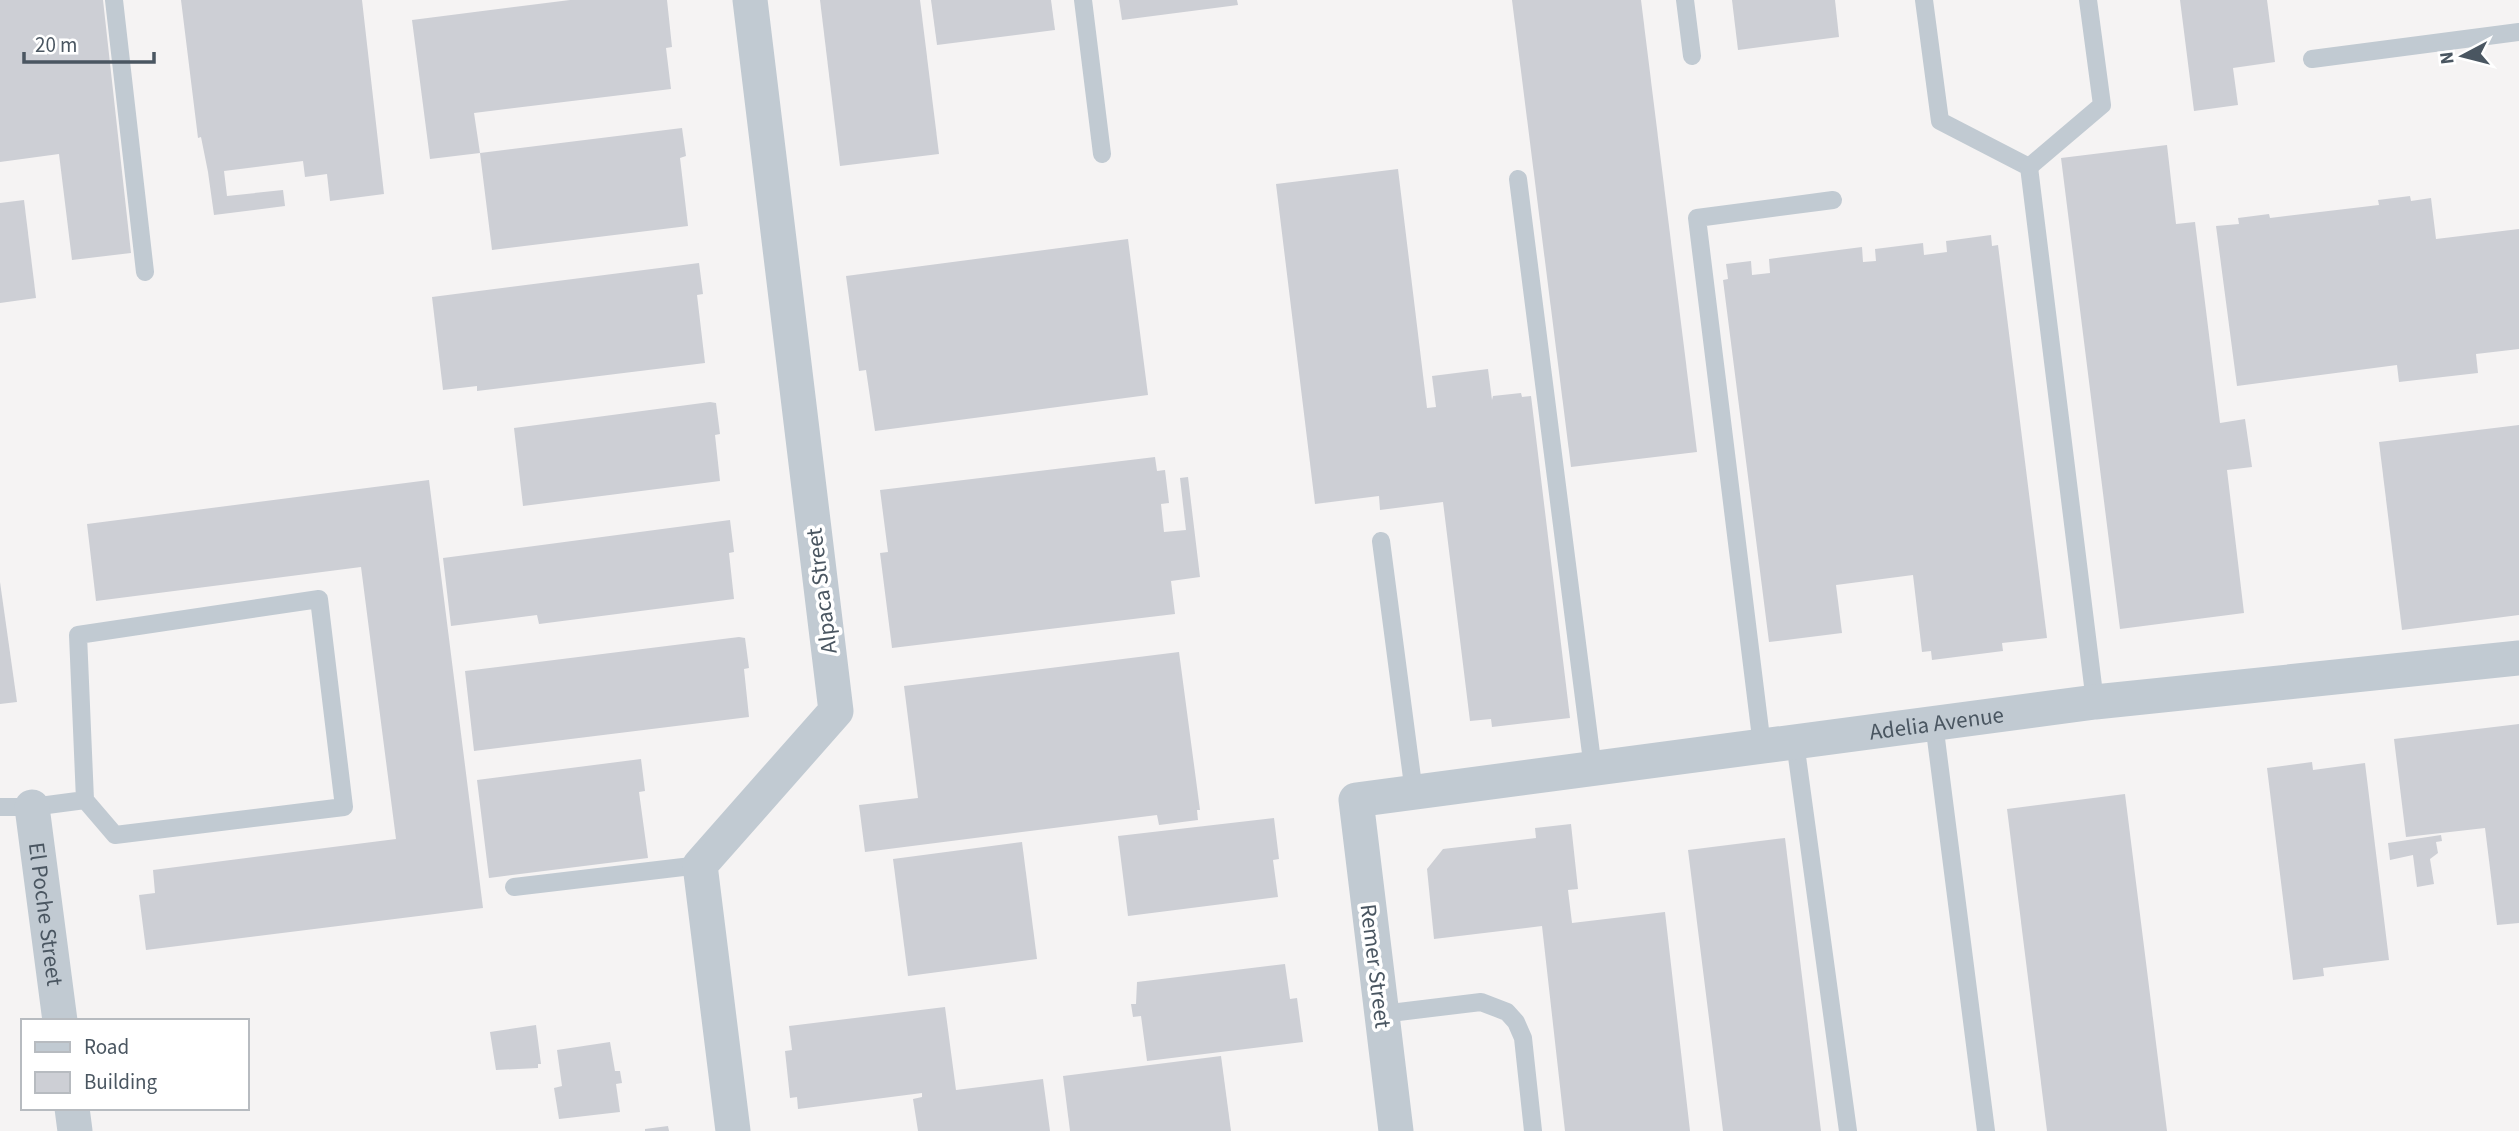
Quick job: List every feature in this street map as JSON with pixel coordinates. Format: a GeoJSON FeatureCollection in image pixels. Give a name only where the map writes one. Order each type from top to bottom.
{"type":"FeatureCollection","features":[{"type":"Feature","properties":{"kind":"street","name":"Alpaca Street"},"geometry":{"type":"LineString","coordinates":[[699,865],[836,712],[750,0]]}},
{"type":"Feature","properties":{"kind":"street","name":"Adelia Avenue"},"geometry":{"type":"LineString","coordinates":[[1356,800],[2095,702],[2519,658]]}},
{"type":"Feature","properties":{"kind":"street","name":"Remer Street"},"geometry":{"type":"LineString","coordinates":[[1356,800],[1396,1131]]}},
{"type":"Feature","properties":{"kind":"street","name":"El Poche Street"},"geometry":{"type":"LineString","coordinates":[[16,807],[60,1019]]}},
{"type":"Feature","properties":{"kind":"street"},"geometry":{"type":"LineString","coordinates":[[699,865],[733,1131]]}},
{"type":"Feature","properties":{"kind":"street"},"geometry":{"type":"LineString","coordinates":[[72,1110],[75,1131]]}},
{"type":"Feature","properties":{"kind":"lane"},"geometry":{"type":"LineString","coordinates":[[114,0],[145,272]]}},
{"type":"Feature","properties":{"kind":"lane"},"geometry":{"type":"LineString","coordinates":[[1083,0],[1102,154]]}},
{"type":"Feature","properties":{"kind":"lane"},"geometry":{"type":"LineString","coordinates":[[1685,0],[1692,56]]}},
{"type":"Feature","properties":{"kind":"lane"},"geometry":{"type":"LineString","coordinates":[[1924,0],[1940,121],[2029,167]]}},
{"type":"Feature","properties":{"kind":"lane"},"geometry":{"type":"LineString","coordinates":[[2029,167],[2102,105],[2088,0]]}},
{"type":"Feature","properties":{"kind":"lane"},"geometry":{"type":"LineString","coordinates":[[2312,59],[2519,32]]}},
{"type":"Feature","properties":{"kind":"lane"},"geometry":{"type":"LineString","coordinates":[[2029,167],[2095,702]]}},
{"type":"Feature","properties":{"kind":"lane"},"geometry":{"type":"LineString","coordinates":[[1518,179],[1593,769]]}},
{"type":"Feature","properties":{"kind":"lane"},"geometry":{"type":"LineString","coordinates":[[1833,200],[1697,218],[1779,744],[1848,1131]]}},
{"type":"Feature","properties":{"kind":"lane"},"geometry":{"type":"LineString","coordinates":[[1381,541],[1414,793]]}},
{"type":"Feature","properties":{"kind":"lane"},"geometry":{"type":"LineString","coordinates":[[319,599],[344,807],[115,835],[85,800],[78,635],[319,599]]}},
{"type":"Feature","properties":{"kind":"lane"},"geometry":{"type":"LineString","coordinates":[[1934,723],[1986,1131]]}},
{"type":"Feature","properties":{"kind":"lane"},"geometry":{"type":"LineString","coordinates":[[16,807],[85,800]]}},
{"type":"Feature","properties":{"kind":"lane"},"geometry":{"type":"LineString","coordinates":[[514,887],[699,865]]}},
{"type":"Feature","properties":{"kind":"lane"},"geometry":{"type":"LineString","coordinates":[[1382,1014],[1481,1002],[1507,1012],[1516,1022],[1523,1038],[1533,1131]]}},
{"type":"Feature","properties":{"kind":"building"},"geometry":{"type":"Polygon","coordinates":[[[0,0],[103,0],[131,253],[72,260],[59,154],[0,162],[0,0]]]}},
{"type":"Feature","properties":{"kind":"building"},"geometry":{"type":"Polygon","coordinates":[[[181,0],[362,0],[384,194],[330,201],[327,174],[305,177],[303,161],[224,171],[227,196],[283,190],[285,206],[214,215],[201,137],[198,138],[181,0]]]}},
{"type":"Feature","properties":{"kind":"building"},"geometry":{"type":"Polygon","coordinates":[[[570,0],[667,0],[672,47],[666,48],[671,89],[474,113],[480,153],[430,159],[412,20],[570,0]]]}},
{"type":"Feature","properties":{"kind":"building"},"geometry":{"type":"Polygon","coordinates":[[[820,0],[920,0],[939,154],[840,166],[820,0]]]}},
{"type":"Feature","properties":{"kind":"building"},"geometry":{"type":"Polygon","coordinates":[[[931,0],[1051,0],[1055,30],[937,45],[931,0]]]}},
{"type":"Feature","properties":{"kind":"building"},"geometry":{"type":"Polygon","coordinates":[[[1119,0],[1237,0],[1238,5],[1122,20],[1119,0]]]}},
{"type":"Feature","properties":{"kind":"building"},"geometry":{"type":"Polygon","coordinates":[[[1512,0],[1641,0],[1697,452],[1571,467],[1512,0]]]}},
{"type":"Feature","properties":{"kind":"building"},"geometry":{"type":"Polygon","coordinates":[[[1732,0],[1835,0],[1839,37],[1738,50],[1732,0]]]}},
{"type":"Feature","properties":{"kind":"building"},"geometry":{"type":"Polygon","coordinates":[[[2180,0],[2267,0],[2275,62],[2233,68],[2238,105],[2194,111],[2180,0]]]}},
{"type":"Feature","properties":{"kind":"building"},"geometry":{"type":"Polygon","coordinates":[[[682,128],[686,156],[680,158],[688,226],[492,250],[480,153],[682,128]]]}},
{"type":"Feature","properties":{"kind":"building"},"geometry":{"type":"Polygon","coordinates":[[[2167,145],[2176,224],[2195,222],[2220,423],[2245,419],[2252,467],[2227,470],[2244,613],[2120,629],[2061,158],[2167,145]]]}},
{"type":"Feature","properties":{"kind":"building"},"geometry":{"type":"Polygon","coordinates":[[[1398,169],[1427,408],[1436,407],[1432,376],[1488,369],[1492,400],[1493,396],[1521,393],[1522,397],[1531,396],[1570,718],[1492,727],[1491,719],[1470,721],[1443,502],[1380,510],[1379,496],[1315,504],[1276,184],[1398,169]]]}},
{"type":"Feature","properties":{"kind":"building"},"geometry":{"type":"Polygon","coordinates":[[[2410,196],[2411,201],[2431,198],[2436,239],[2519,229],[2519,349],[2476,354],[2478,373],[2399,382],[2397,365],[2237,386],[2216,226],[2239,224],[2238,218],[2269,214],[2270,218],[2379,205],[2378,200],[2410,196]]]}},
{"type":"Feature","properties":{"kind":"building"},"geometry":{"type":"Polygon","coordinates":[[[24,200],[36,298],[0,303],[0,203],[24,200]]]}},
{"type":"Feature","properties":{"kind":"building"},"geometry":{"type":"Polygon","coordinates":[[[1991,235],[1992,246],[1998,245],[2047,638],[2002,643],[2003,651],[1932,660],[1931,651],[1922,652],[1913,575],[1836,585],[1842,633],[1769,642],[1723,280],[1728,279],[1726,264],[1751,261],[1752,275],[1770,273],[1769,259],[1862,247],[1863,262],[1876,261],[1875,249],[1923,243],[1924,255],[1947,252],[1946,241],[1991,235]]]}},
{"type":"Feature","properties":{"kind":"building"},"geometry":{"type":"Polygon","coordinates":[[[1128,239],[1148,395],[875,431],[866,370],[859,371],[846,276],[1128,239]]]}},
{"type":"Feature","properties":{"kind":"building"},"geometry":{"type":"Polygon","coordinates":[[[699,263],[703,294],[697,295],[705,363],[477,391],[477,386],[443,390],[432,297],[699,263]]]}},
{"type":"Feature","properties":{"kind":"building"},"geometry":{"type":"Polygon","coordinates":[[[716,403],[720,434],[715,435],[720,481],[523,506],[514,428],[716,403]]]}},
{"type":"Feature","properties":{"kind":"building"},"geometry":{"type":"Polygon","coordinates":[[[2519,425],[2519,615],[2402,630],[2379,442],[2519,425]]]}},
{"type":"Feature","properties":{"kind":"building"},"geometry":{"type":"Polygon","coordinates":[[[1155,457],[1157,471],[1165,470],[1169,503],[1161,504],[1164,532],[1186,530],[1180,478],[1188,477],[1200,577],[1171,581],[1175,614],[892,648],[880,553],[888,552],[880,490],[1155,457]]]}},
{"type":"Feature","properties":{"kind":"building"},"geometry":{"type":"Polygon","coordinates":[[[429,480],[483,908],[146,950],[139,895],[155,893],[153,870],[396,839],[361,567],[96,601],[87,524],[429,480]]]}},
{"type":"Feature","properties":{"kind":"building"},"geometry":{"type":"Polygon","coordinates":[[[730,520],[734,552],[729,553],[734,599],[539,624],[537,615],[451,626],[443,558],[730,520]]]}},
{"type":"Feature","properties":{"kind":"building"},"geometry":{"type":"Polygon","coordinates":[[[0,582],[17,702],[0,704],[0,582]]]}},
{"type":"Feature","properties":{"kind":"building"},"geometry":{"type":"Polygon","coordinates":[[[745,638],[749,668],[744,669],[749,717],[474,751],[465,671],[745,638]]]}},
{"type":"Feature","properties":{"kind":"building"},"geometry":{"type":"Polygon","coordinates":[[[1179,652],[1200,810],[1197,810],[1198,820],[1159,825],[1157,815],[865,852],[859,805],[918,798],[904,686],[1179,652]]]}},
{"type":"Feature","properties":{"kind":"building"},"geometry":{"type":"Polygon","coordinates":[[[2519,724],[2519,923],[2497,925],[2485,828],[2406,837],[2394,739],[2519,724]]]}},
{"type":"Feature","properties":{"kind":"building"},"geometry":{"type":"Polygon","coordinates":[[[641,759],[645,791],[639,792],[648,858],[489,878],[477,780],[641,759]]]}},
{"type":"Feature","properties":{"kind":"building"},"geometry":{"type":"Polygon","coordinates":[[[2312,762],[2313,770],[2365,763],[2389,960],[2323,968],[2324,976],[2293,980],[2267,768],[2312,762]]]}},
{"type":"Feature","properties":{"kind":"building"},"geometry":{"type":"Polygon","coordinates":[[[2125,794],[2167,1131],[2047,1131],[2007,809],[2125,794]]]}},
{"type":"Feature","properties":{"kind":"building"},"geometry":{"type":"Polygon","coordinates":[[[1274,818],[1279,859],[1273,860],[1278,897],[1128,916],[1118,836],[1274,818]]]}},
{"type":"Feature","properties":{"kind":"building"},"geometry":{"type":"Polygon","coordinates":[[[1571,824],[1578,889],[1568,890],[1572,923],[1665,912],[1690,1131],[1565,1131],[1542,926],[1434,939],[1427,869],[1443,849],[1536,838],[1535,828],[1571,824]]]}},
{"type":"Feature","properties":{"kind":"building"},"geometry":{"type":"Polygon","coordinates":[[[2441,835],[2442,841],[2436,842],[2438,853],[2430,859],[2434,884],[2417,887],[2413,855],[2390,860],[2388,843],[2441,835]]]}},
{"type":"Feature","properties":{"kind":"building"},"geometry":{"type":"Polygon","coordinates":[[[1785,838],[1821,1131],[1723,1131],[1688,850],[1785,838]]]}},
{"type":"Feature","properties":{"kind":"building"},"geometry":{"type":"Polygon","coordinates":[[[1022,842],[1037,959],[908,976],[893,859],[1022,842]]]}},
{"type":"Feature","properties":{"kind":"building"},"geometry":{"type":"Polygon","coordinates":[[[1285,964],[1290,999],[1297,998],[1303,1042],[1147,1061],[1141,1016],[1133,1017],[1131,1004],[1136,1004],[1137,982],[1285,964]]]}},
{"type":"Feature","properties":{"kind":"building"},"geometry":{"type":"Polygon","coordinates":[[[945,1007],[956,1090],[1043,1079],[1050,1131],[918,1131],[913,1099],[922,1097],[922,1093],[798,1109],[797,1097],[790,1098],[785,1051],[792,1050],[789,1026],[945,1007]]]}},
{"type":"Feature","properties":{"kind":"building"},"geometry":{"type":"Polygon","coordinates":[[[536,1025],[541,1064],[538,1064],[538,1068],[496,1070],[490,1032],[536,1025]]]}},
{"type":"Feature","properties":{"kind":"building"},"geometry":{"type":"Polygon","coordinates":[[[610,1042],[615,1071],[620,1071],[622,1083],[616,1084],[620,1112],[559,1119],[554,1088],[562,1086],[557,1050],[610,1042]]]}},
{"type":"Feature","properties":{"kind":"building"},"geometry":{"type":"Polygon","coordinates":[[[1221,1056],[1231,1131],[1070,1131],[1063,1076],[1221,1056]]]}},
{"type":"Feature","properties":{"kind":"building"},"geometry":{"type":"Polygon","coordinates":[[[668,1126],[669,1131],[645,1131],[645,1129],[668,1126]]]}}]}
